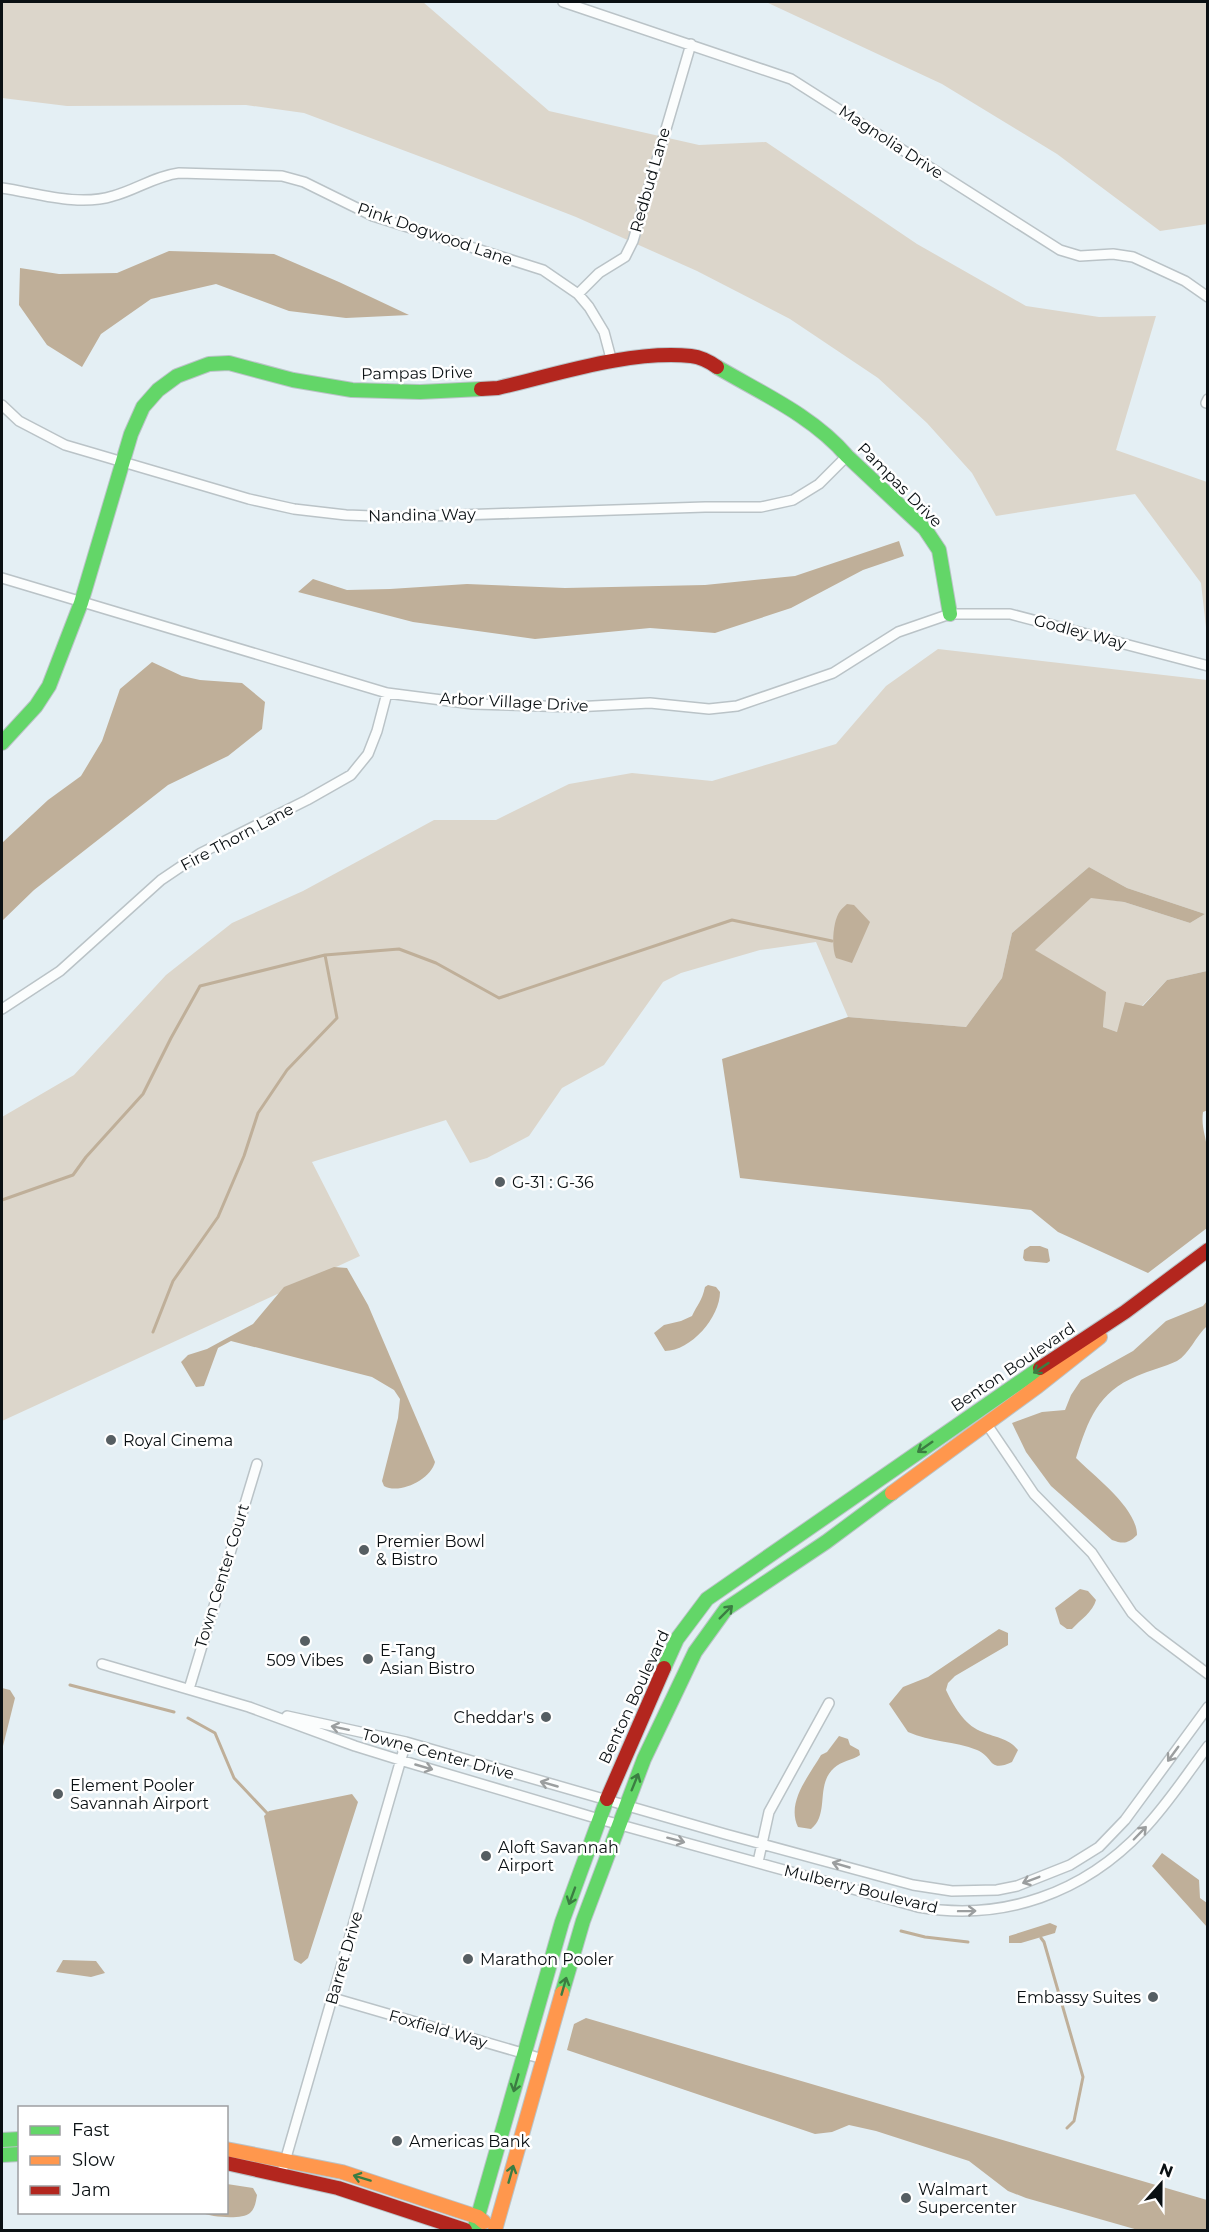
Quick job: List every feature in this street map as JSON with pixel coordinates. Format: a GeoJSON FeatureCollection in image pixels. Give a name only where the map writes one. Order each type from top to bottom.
{"type":"FeatureCollection","features":[{"type":"Feature","properties":{"kind":"street","name":"Magnolia Drive"},"geometry":{"type":"LineString","coordinates":[[562,2],[792,79],[1060,250],[1080,255],[1113,254],[1133,257],[1185,281],[1208,297]]}},
{"type":"Feature","properties":{"kind":"street","name":"Redbud Lane"},"geometry":{"type":"LineString","coordinates":[[578,294],[599,273],[625,257],[633,241],[691,44]]}},
{"type":"Feature","properties":{"kind":"street","name":"Pink Dogwood Lane"},"geometry":{"type":"LineString","coordinates":[[2,188],[82,200],[113,196],[173,174],[207,172],[282,176],[304,182],[373,216],[543,270],[578,294],[589,307],[604,332],[612,362]]}},
{"type":"Feature","properties":{"kind":"street","name":"Pampas Drive"},"geometry":{"type":"LineString","coordinates":[[2,743],[36,706],[49,686],[60,661],[81,603],[131,434],[143,407],[158,390],[177,376],[208,364],[229,363],[296,381],[352,390],[420,392],[498,388],[612,362],[655,356],[694,356],[805,419],[836,443],[925,529],[939,550],[950,614]]}},
{"type":"Feature","properties":{"kind":"street","name":"Nandina Way"},"geometry":{"type":"LineString","coordinates":[[2,405],[19,421],[65,445],[249,499],[294,509],[346,515],[399,517],[761,507],[793,500],[819,484],[848,456]]}},
{"type":"Feature","properties":{"kind":"street","name":"Arbor Village Drive"},"geometry":{"type":"LineString","coordinates":[[2,578],[387,693],[473,704],[574,707],[650,703],[709,710],[728,707],[833,673],[898,632],[950,614]]}},
{"type":"Feature","properties":{"kind":"street","name":"Godley Way"},"geometry":{"type":"LineString","coordinates":[[950,614],[1010,614],[1208,666]]}},
{"type":"Feature","properties":{"kind":"street","name":"Fire Thorn Lane"},"geometry":{"type":"LineString","coordinates":[[2,1009],[60,971],[154,886],[178,868],[201,853],[351,775],[368,754],[387,693]]}},
{"type":"Feature","properties":{"kind":"street","name":"Benton Boulevard"},"geometry":{"type":"LineString","coordinates":[[476,2224],[562,1922],[599,1819],[677,1639],[707,1599],[973,1413],[1125,1312],[1208,1250]]}},
{"type":"Feature","properties":{"kind":"street","name":"Benton Boulevard"},"geometry":{"type":"LineString","coordinates":[[494,2230],[582,1921],[625,1806],[670,1701],[695,1652],[726,1609],[826,1542],[1038,1386],[1096,1341],[1125,1312]]}},
{"type":"Feature","properties":{"kind":"street"},"geometry":{"type":"LineString","coordinates":[[986,1423],[1034,1494],[1092,1553],[1132,1612],[1152,1632],[1208,1674]]}},
{"type":"Feature","properties":{"kind":"street","name":"Town Center Court"},"geometry":{"type":"LineString","coordinates":[[189,1689],[257,1464]]}},
{"type":"Feature","properties":{"kind":"street","name":"Towne Center Drive"},"geometry":{"type":"LineString","coordinates":[[102,1664],[249,1707],[400,1761],[599,1819]]}},
{"type":"Feature","properties":{"kind":"street"},"geometry":{"type":"LineString","coordinates":[[758,1862],[769,1812],[830,1702]]}},
{"type":"Feature","properties":{"kind":"street","name":"Towne Center Drive"},"geometry":{"type":"LineString","coordinates":[[249,1707],[406,1742],[625,1806]]}},
{"type":"Feature","properties":{"kind":"street","name":"Mulberry Boulevard"},"geometry":{"type":"LineString","coordinates":[[625,1806],[913,1885],[952,1891],[997,1890],[1017,1886],[1070,1865],[1110,1837],[1208,1707]]}},
{"type":"Feature","properties":{"kind":"street","name":"Barret Drive"},"geometry":{"type":"LineString","coordinates":[[281,2175],[406,1742]]}},
{"type":"Feature","properties":{"kind":"street","name":"Mulberry Boulevard"},"geometry":{"type":"LineString","coordinates":[[599,1819],[918,1907],[950,1911],[1003,1909],[1039,1898],[1081,1880],[1116,1856],[1160,1810],[1208,1746]]}},
{"type":"Feature","properties":{"kind":"street","name":"Foxfield Way"},"geometry":{"type":"LineString","coordinates":[[333,1998],[543,2059]]}},
{"type":"Feature","properties":{"kind":"street"},"geometry":{"type":"LineString","coordinates":[[2,2140],[18,2139]]}},
{"type":"Feature","properties":{"kind":"street"},"geometry":{"type":"LineString","coordinates":[[228,2149],[342,2172],[429,2201],[476,2224],[494,2230]]}},
{"type":"Feature","properties":{"kind":"street"},"geometry":{"type":"LineString","coordinates":[[2,2155],[18,2154]]}},
{"type":"Feature","properties":{"kind":"street"},"geometry":{"type":"LineString","coordinates":[[228,2163],[386,2202],[465,2230]]}},
{"type":"Feature","properties":{"kind":"street"},"geometry":{"type":"LineString","coordinates":[[386,2202],[391,2187]]}},
{"type":"Feature","properties":{"kind":"street"},"geometry":{"type":"LineString","coordinates":[[424,2217],[429,2201]]}},
{"type":"Feature","properties":{"kind":"shaded area"},"geometry":{"type":"Polygon","coordinates":[[[2,2],[423,2],[549,111],[699,145],[766,142],[917,244],[1026,306],[1099,317],[1156,316],[1116,450],[1207,482],[1207,636],[1201,583],[1135,494],[996,516],[972,473],[927,423],[878,378],[790,319],[697,271],[576,217],[304,113],[246,105],[67,106],[2,98],[2,2]]]}},
{"type":"Feature","properties":{"kind":"shaded area"},"geometry":{"type":"Polygon","coordinates":[[[766,2],[1207,2],[1207,224],[1160,231],[1057,154],[942,84],[766,2]]]}},
{"type":"Feature","properties":{"kind":"shaded area"},"geometry":{"type":"Polygon","coordinates":[[[169,251],[274,254],[409,315],[346,318],[289,311],[216,284],[151,299],[101,334],[82,367],[47,345],[19,305],[20,268],[59,274],[117,273],[169,251]]]}},
{"type":"Feature","properties":{"kind":"shaded area"},"geometry":{"type":"Polygon","coordinates":[[[899,541],[904,556],[863,570],[791,608],[715,633],[650,628],[535,639],[413,622],[298,592],[313,579],[347,590],[467,584],[565,588],[705,585],[795,576],[899,541]]]}},
{"type":"Feature","properties":{"kind":"shaded area"},"geometry":{"type":"Polygon","coordinates":[[[938,649],[1207,680],[1207,971],[1167,980],[1117,1032],[1103,1027],[1105,992],[1034,950],[1091,897],[1124,902],[1190,923],[1205,914],[1127,888],[1089,867],[1012,933],[1002,978],[966,1027],[848,1017],[816,942],[760,950],[681,973],[663,982],[604,1065],[562,1088],[529,1136],[487,1158],[470,1163],[446,1120],[312,1162],[360,1256],[2,1421],[2,1117],[74,1075],[166,975],[232,923],[303,891],[434,820],[496,820],[569,784],[632,773],[712,781],[836,744],[886,686],[938,649]]]}},
{"type":"Feature","properties":{"kind":"shaded area"},"geometry":{"type":"Polygon","coordinates":[[[152,662],[182,676],[200,680],[242,683],[265,702],[262,729],[228,756],[168,785],[34,890],[2,921],[2,843],[48,800],[81,776],[102,741],[120,689],[152,662]]]}},
{"type":"Feature","properties":{"kind":"shaded area"},"geometry":{"type":"Polygon","coordinates":[[[1089,867],[1127,888],[1205,914],[1190,923],[1124,902],[1091,898],[1035,950],[1106,992],[1103,1027],[1117,1032],[1125,1002],[1143,1006],[1167,980],[1207,971],[1208,1110],[1203,1112],[1203,1127],[1207,1150],[1207,1228],[1148,1273],[1058,1232],[1031,1210],[740,1178],[722,1059],[848,1017],[966,1027],[1002,978],[1012,933],[1089,867]]]}},
{"type":"Feature","properties":{"kind":"shaded area"},"geometry":{"type":"Polygon","coordinates":[[[847,904],[854,905],[870,922],[852,963],[836,958],[834,947],[836,921],[840,911],[847,904]]]}},
{"type":"Feature","properties":{"kind":"shaded area"},"geometry":{"type":"Polygon","coordinates":[[[1030,1246],[1048,1249],[1050,1261],[1047,1263],[1025,1261],[1024,1250],[1030,1246]]]}},
{"type":"Feature","properties":{"kind":"shaded area"},"geometry":{"type":"Polygon","coordinates":[[[334,1267],[347,1268],[368,1305],[435,1462],[428,1474],[406,1487],[391,1488],[384,1486],[382,1481],[398,1418],[400,1399],[394,1390],[372,1377],[231,1341],[218,1348],[204,1386],[196,1387],[181,1362],[188,1355],[207,1349],[253,1324],[284,1287],[334,1267]]]}},
{"type":"Feature","properties":{"kind":"shaded area"},"geometry":{"type":"Polygon","coordinates":[[[708,1285],[716,1287],[720,1292],[719,1302],[709,1322],[694,1339],[685,1345],[665,1351],[654,1333],[664,1325],[692,1316],[708,1285]]]}},
{"type":"Feature","properties":{"kind":"shaded area"},"geometry":{"type":"Polygon","coordinates":[[[1207,1301],[1207,1326],[1185,1354],[1177,1361],[1137,1376],[1113,1390],[1096,1409],[1085,1431],[1076,1458],[1123,1504],[1135,1525],[1137,1535],[1128,1542],[1112,1540],[1051,1486],[1026,1452],[1012,1423],[1042,1412],[1065,1410],[1081,1380],[1133,1351],[1166,1321],[1203,1306],[1207,1301]]]}},
{"type":"Feature","properties":{"kind":"shaded area"},"geometry":{"type":"Polygon","coordinates":[[[1080,1589],[1088,1591],[1096,1600],[1086,1616],[1072,1629],[1067,1629],[1060,1624],[1055,1608],[1080,1589]]]}},
{"type":"Feature","properties":{"kind":"shaded area"},"geometry":{"type":"Polygon","coordinates":[[[999,1629],[1008,1633],[1008,1645],[955,1676],[948,1683],[946,1690],[956,1708],[969,1724],[980,1731],[1005,1740],[1018,1750],[1012,1762],[995,1765],[977,1750],[908,1732],[889,1704],[903,1687],[928,1677],[999,1629]]]}},
{"type":"Feature","properties":{"kind":"shaded area"},"geometry":{"type":"Polygon","coordinates":[[[2,1688],[10,1690],[15,1698],[2,1750],[2,1688]]]}},
{"type":"Feature","properties":{"kind":"shaded area"},"geometry":{"type":"Polygon","coordinates":[[[839,1736],[848,1739],[850,1745],[859,1750],[860,1755],[837,1766],[828,1775],[817,1823],[811,1829],[798,1827],[795,1808],[800,1790],[821,1755],[827,1752],[839,1736]]]}},
{"type":"Feature","properties":{"kind":"shaded area"},"geometry":{"type":"Polygon","coordinates":[[[352,1794],[358,1802],[308,1958],[301,1964],[294,1960],[264,1816],[269,1811],[352,1794]]]}},
{"type":"Feature","properties":{"kind":"shaded area"},"geometry":{"type":"Polygon","coordinates":[[[1162,1853],[1199,1880],[1200,1898],[1207,1903],[1207,1927],[1152,1866],[1162,1853]]]}},
{"type":"Feature","properties":{"kind":"shaded area"},"geometry":{"type":"Polygon","coordinates":[[[1050,1923],[1057,1926],[1055,1933],[1021,1943],[1009,1943],[1009,1936],[1050,1923]]]}},
{"type":"Feature","properties":{"kind":"shaded area"},"geometry":{"type":"Polygon","coordinates":[[[63,1960],[96,1961],[105,1973],[91,1977],[56,1972],[63,1960]]]}},
{"type":"Feature","properties":{"kind":"shaded area"},"geometry":{"type":"Polygon","coordinates":[[[586,2018],[1207,2200],[1207,2230],[1138,2230],[1026,2198],[1008,2191],[969,2161],[876,2131],[849,2125],[832,2132],[815,2134],[567,2050],[574,2024],[586,2018]]]}},
{"type":"Feature","properties":{"kind":"shaded area"},"geometry":{"type":"Polygon","coordinates":[[[228,2184],[253,2188],[257,2195],[252,2211],[246,2215],[219,2217],[206,2214],[228,2214],[228,2184]]]}},
{"type":"Feature","properties":{"kind":"waterway"},"geometry":{"type":"LineString","coordinates":[[325,955],[399,949],[436,963],[499,998],[732,920],[832,941]]}},
{"type":"Feature","properties":{"kind":"waterway"},"geometry":{"type":"LineString","coordinates":[[2,1200],[73,1175],[86,1157],[143,1094],[200,986],[325,955],[337,1018],[287,1070],[258,1113],[244,1156],[218,1217],[173,1281],[153,1332]]}},
{"type":"Feature","properties":{"kind":"waterway"},"geometry":{"type":"LineString","coordinates":[[70,1685],[174,1712]]}},
{"type":"Feature","properties":{"kind":"waterway"},"geometry":{"type":"LineString","coordinates":[[188,1718],[215,1733],[234,1778],[267,1813]]}},
{"type":"Feature","properties":{"kind":"waterway"},"geometry":{"type":"LineString","coordinates":[[901,1931],[925,1937],[968,1942]]}},
{"type":"Feature","properties":{"kind":"waterway"},"geometry":{"type":"LineString","coordinates":[[1041,1938],[1083,2077],[1074,2121],[1067,2128]]}},
{"type":"Feature","properties":{"kind":"traffic: fast"},"geometry":{"type":"LineString","coordinates":[[2,743],[36,706],[49,686],[81,603],[131,434],[143,407],[158,390],[177,376],[209,364],[229,363],[293,380],[352,390],[420,392],[481,389]]}},
{"type":"Feature","properties":{"kind":"traffic: fast"},"geometry":{"type":"LineString","coordinates":[[717,367],[786,406],[819,429],[925,529],[939,550],[950,614]]}},
{"type":"Feature","properties":{"kind":"traffic: fast"},"geometry":{"type":"LineString","coordinates":[[664,1668],[677,1639],[707,1599],[1040,1368]]}},
{"type":"Feature","properties":{"kind":"traffic: fast"},"geometry":{"type":"LineString","coordinates":[[562,1993],[583,1921],[644,1759],[695,1652],[726,1609],[826,1542],[892,1493]]}},
{"type":"Feature","properties":{"kind":"traffic: fast"},"geometry":{"type":"LineString","coordinates":[[474,2230],[562,1922],[607,1799]]}},
{"type":"Feature","properties":{"kind":"traffic: fast"},"geometry":{"type":"LineString","coordinates":[[2,2140],[18,2139]]}},
{"type":"Feature","properties":{"kind":"traffic: fast"},"geometry":{"type":"LineString","coordinates":[[2,2155],[18,2154]]}},
{"type":"Feature","properties":{"kind":"traffic: slow"},"geometry":{"type":"LineString","coordinates":[[892,1493],[1038,1386],[1100,1337]]}},
{"type":"Feature","properties":{"kind":"traffic: slow"},"geometry":{"type":"LineString","coordinates":[[495,2230],[562,1993]]}},
{"type":"Feature","properties":{"kind":"traffic: slow"},"geometry":{"type":"LineString","coordinates":[[228,2149],[342,2172],[478,2217],[484,2222]]}},
{"type":"Feature","properties":{"kind":"traffic: jam"},"geometry":{"type":"LineString","coordinates":[[481,389],[498,388],[594,364],[643,356],[698,357],[717,367]]}},
{"type":"Feature","properties":{"kind":"traffic: jam"},"geometry":{"type":"LineString","coordinates":[[1040,1368],[1125,1312],[1208,1250]]}},
{"type":"Feature","properties":{"kind":"traffic: jam"},"geometry":{"type":"LineString","coordinates":[[607,1799],[664,1668]]}},
{"type":"Feature","properties":{"kind":"traffic: jam"},"geometry":{"type":"LineString","coordinates":[[228,2163],[338,2188],[465,2230]]}},
{"type":"Feature","properties":{"kind":"place","name":"G-31 : G-36"},"geometry":{"type":"Point","coordinates":[500,1182]}},
{"type":"Feature","properties":{"kind":"place","name":"Royal Cinema"},"geometry":{"type":"Point","coordinates":[111,1440]}},
{"type":"Feature","properties":{"kind":"place","name":"Premier Bowl & Bistro"},"geometry":{"type":"Point","coordinates":[364,1550]}},
{"type":"Feature","properties":{"kind":"place","name":"509 Vibes"},"geometry":{"type":"Point","coordinates":[305,1641]}},
{"type":"Feature","properties":{"kind":"place","name":"E-Tang Asian Bistro"},"geometry":{"type":"Point","coordinates":[368,1659]}},
{"type":"Feature","properties":{"kind":"place","name":"Cheddar's"},"geometry":{"type":"Point","coordinates":[546,1717]}},
{"type":"Feature","properties":{"kind":"place","name":"Element Pooler Savannah Airport"},"geometry":{"type":"Point","coordinates":[58,1794]}},
{"type":"Feature","properties":{"kind":"place","name":"Aloft Savannah Airport"},"geometry":{"type":"Point","coordinates":[486,1856]}},
{"type":"Feature","properties":{"kind":"place","name":"Marathon Pooler"},"geometry":{"type":"Point","coordinates":[468,1959]}},
{"type":"Feature","properties":{"kind":"place","name":"Embassy Suites"},"geometry":{"type":"Point","coordinates":[1153,1997]}},
{"type":"Feature","properties":{"kind":"place","name":"Americas Bank"},"geometry":{"type":"Point","coordinates":[397,2141]}},
{"type":"Feature","properties":{"kind":"place","name":"Walmart Supercenter"},"geometry":{"type":"Point","coordinates":[906,2198]}}]}
